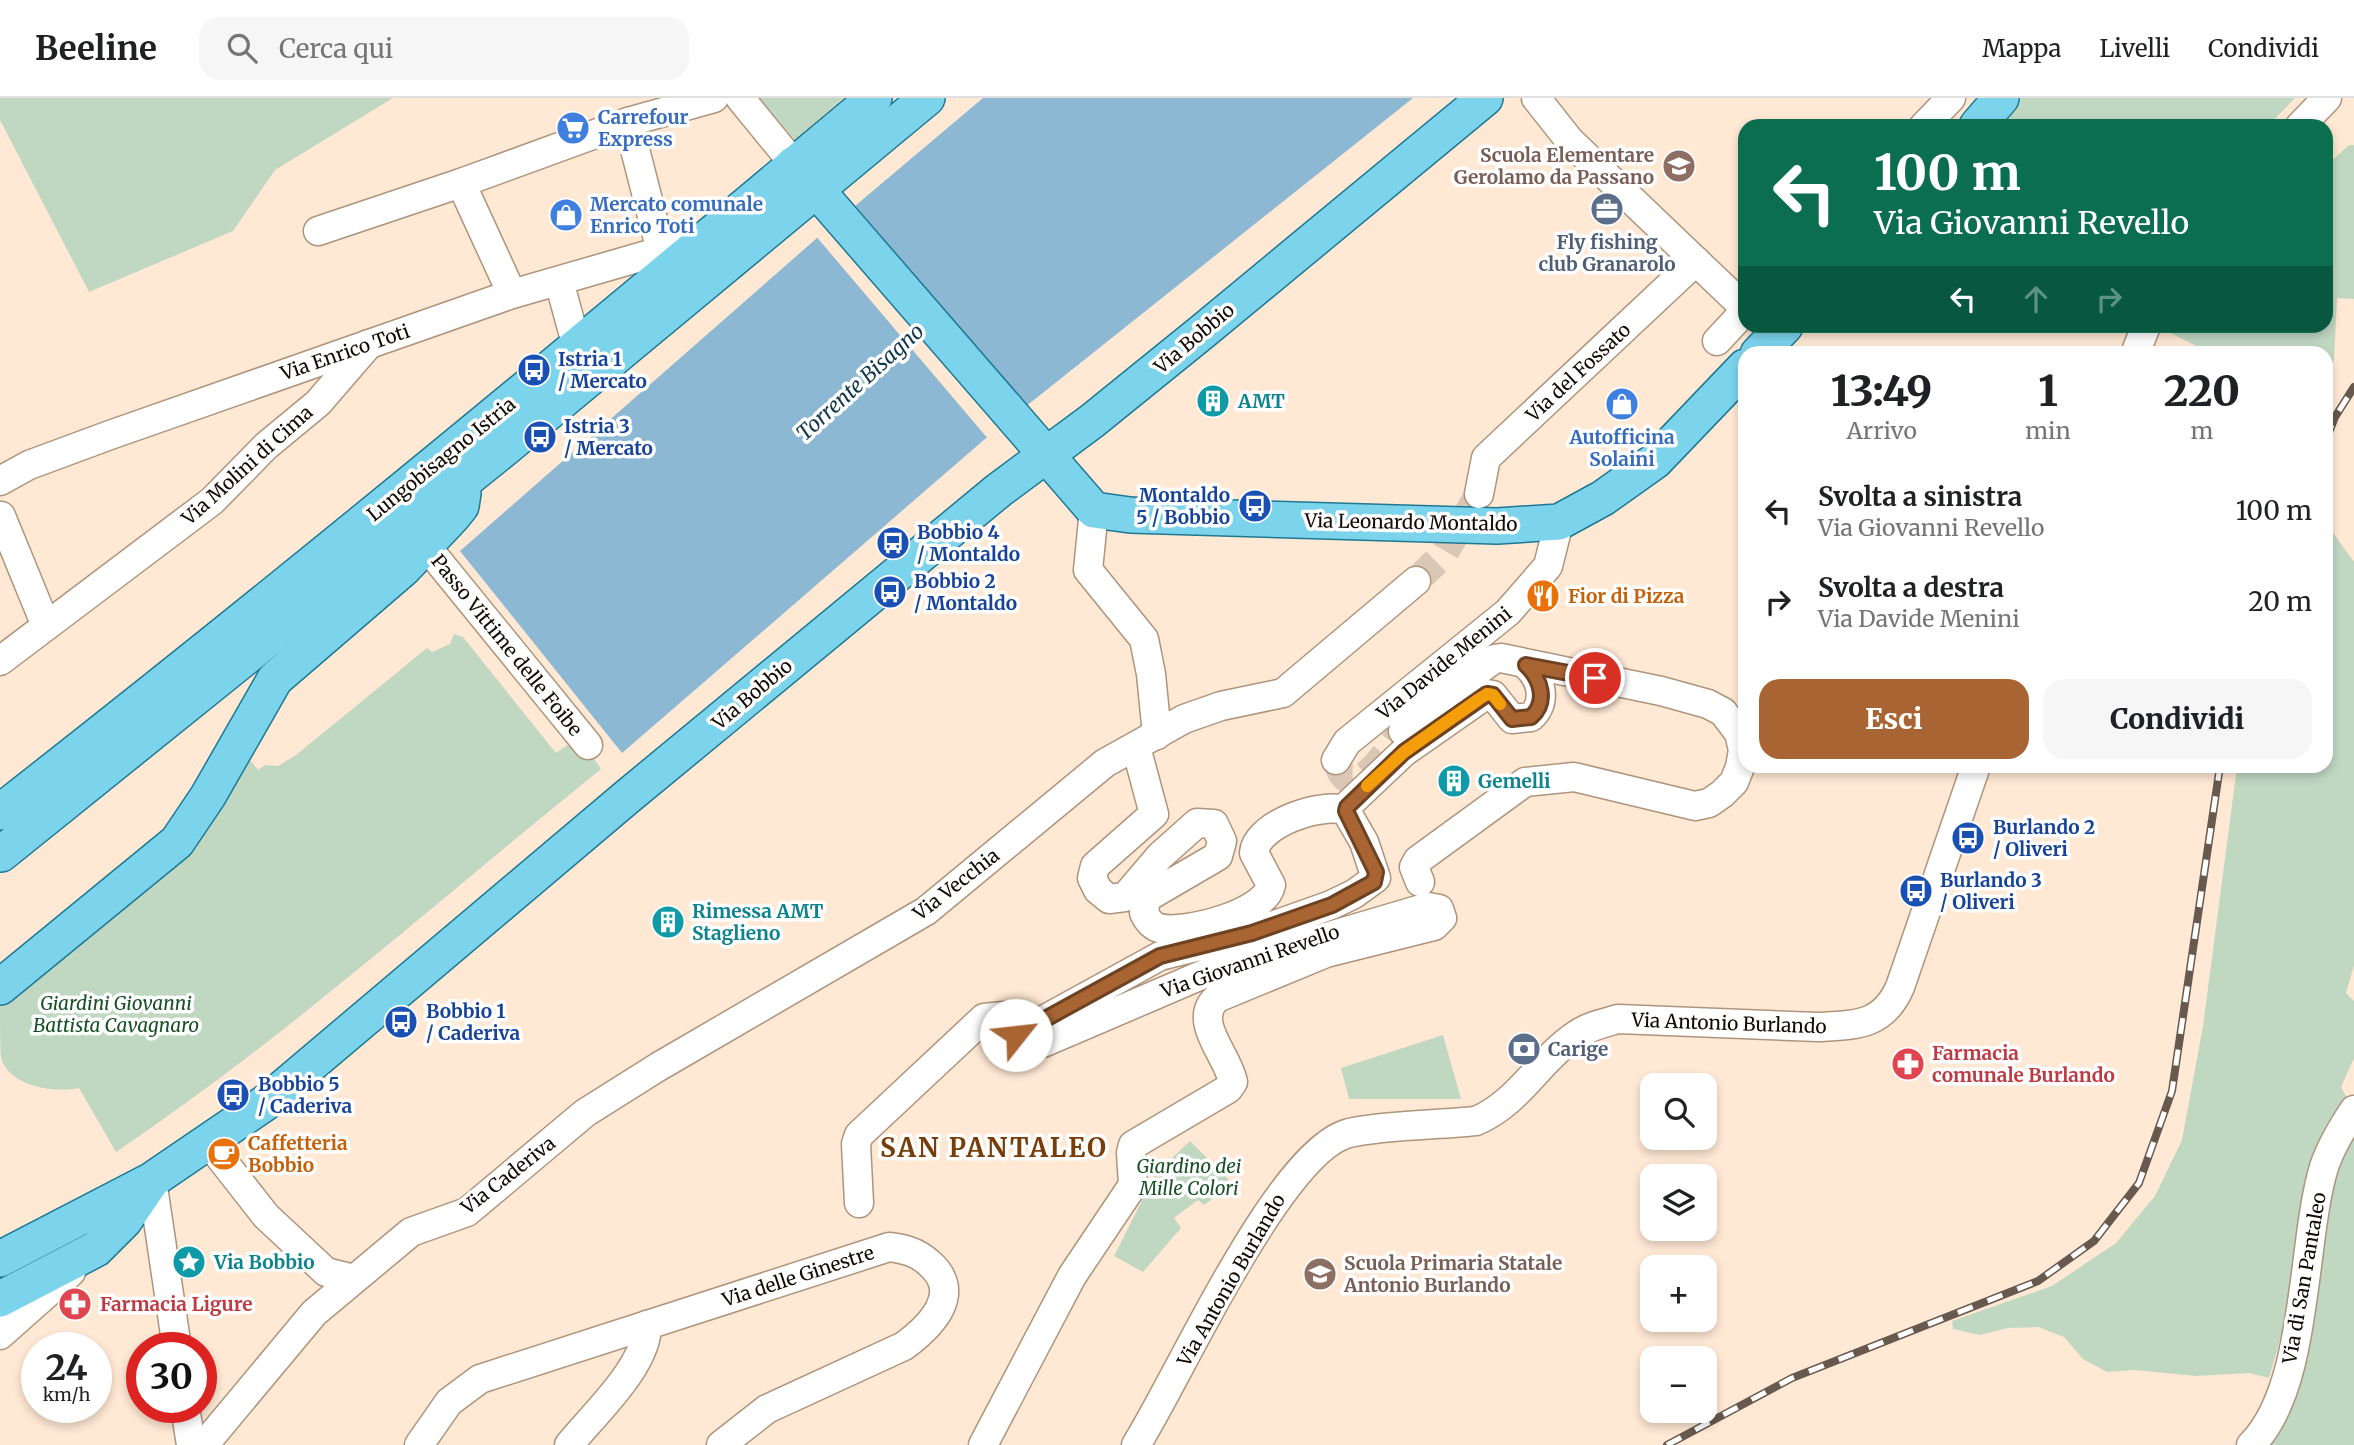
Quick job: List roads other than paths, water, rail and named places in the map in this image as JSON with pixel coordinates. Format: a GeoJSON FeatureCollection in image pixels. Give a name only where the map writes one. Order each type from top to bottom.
{"type":"FeatureCollection","features":[{"type":"Feature","properties":{"kind":"main road","name":"Lungobisagno Istria"},"geometry":{"type":"LineString","coordinates":[[0,812],[218,642],[874,98]]}},
{"type":"Feature","properties":{"kind":"main road","name":"Lungobisagno Istria"},"geometry":{"type":"LineString","coordinates":[[1,854],[460,483],[821,198],[858,155],[927,98]]}},
{"type":"Feature","properties":{"kind":"main road","name":"Via Bobbio"},"geometry":{"type":"LineString","coordinates":[[0,1259],[152,1180],[265,1103],[638,788],[1045,455],[1202,332],[1485,98]]}},
{"type":"Feature","properties":{"kind":"main road"},"geometry":{"type":"LineString","coordinates":[[1983,119],[2001,98]]}},
{"type":"Feature","properties":{"kind":"main road"},"geometry":{"type":"LineString","coordinates":[[794,164],[1094,510]]}},
{"type":"Feature","properties":{"kind":"main road"},"geometry":{"type":"LineString","coordinates":[[1766,346],[1778,333]]}},
{"type":"Feature","properties":{"kind":"main road","name":"Via Leonardo Montaldo"},"geometry":{"type":"LineString","coordinates":[[1094,510],[1129,515],[1497,526],[1559,522],[1603,498],[1655,461],[1738,374]]}},
{"type":"Feature","properties":{"kind":"main road"},"geometry":{"type":"LineString","coordinates":[[0,987],[169,850],[208,796],[275,679],[426,546],[461,506],[463,494],[460,483]]}},
{"type":"Feature","properties":{"kind":"main road"},"geometry":{"type":"LineString","coordinates":[[0,1299],[96,1249],[124,1222],[152,1180]]}},
{"type":"Feature","properties":{"kind":"street"},"geometry":{"type":"LineString","coordinates":[[318,231],[461,183],[628,122],[714,98]]}},
{"type":"Feature","properties":{"kind":"street"},"geometry":{"type":"LineString","coordinates":[[740,98],[794,164]]}},
{"type":"Feature","properties":{"kind":"street"},"geometry":{"type":"LineString","coordinates":[[1536,98],[1570,141],[1738,303]]}},
{"type":"Feature","properties":{"kind":"street"},"geometry":{"type":"LineString","coordinates":[[1931,119],[1951,98]]}},
{"type":"Feature","properties":{"kind":"street"},"geometry":{"type":"LineString","coordinates":[[2307,119],[2327,98]]}},
{"type":"Feature","properties":{"kind":"street"},"geometry":{"type":"LineString","coordinates":[[628,122],[661,251]]}},
{"type":"Feature","properties":{"kind":"street"},"geometry":{"type":"LineString","coordinates":[[461,183],[512,294]]}},
{"type":"Feature","properties":{"kind":"street","name":"Via Enrico Toti"},"geometry":{"type":"LineString","coordinates":[[0,481],[29,465],[370,342],[512,294],[661,251],[698,246]]}},
{"type":"Feature","properties":{"kind":"street","name":"Via del Fossato"},"geometry":{"type":"LineString","coordinates":[[1479,494],[1486,458],[1696,261]]}},
{"type":"Feature","properties":{"kind":"street"},"geometry":{"type":"LineString","coordinates":[[558,281],[577,347]]}},
{"type":"Feature","properties":{"kind":"street"},"geometry":{"type":"LineString","coordinates":[[1717,341],[1738,318]]}},
{"type":"Feature","properties":{"kind":"street","name":"Via Molini di Cima"},"geometry":{"type":"LineString","coordinates":[[0,662],[212,501],[266,446],[318,403],[370,342]]}},
{"type":"Feature","properties":{"kind":"street"},"geometry":{"type":"LineString","coordinates":[[1094,510],[1088,570],[1144,639],[1151,674],[1147,741],[1154,814],[1095,866],[1092,877],[1098,890],[1110,900],[1125,897],[1160,856],[1197,823],[1214,824],[1222,841],[1218,856],[1146,898],[1144,913],[1160,928],[1202,925],[1257,904],[1270,889],[1269,880],[1254,853],[1257,843],[1266,833],[1288,819],[1322,810],[1337,808],[1346,811],[1350,803],[1404,752],[1487,694],[1493,695],[1512,719],[1531,717],[1539,706],[1541,689],[1526,665]]}},
{"type":"Feature","properties":{"kind":"street"},"geometry":{"type":"LineString","coordinates":[[1,516],[46,626]]}},
{"type":"Feature","properties":{"kind":"street","name":"Via Davide Menini"},"geometry":{"type":"LineString","coordinates":[[1336,760],[1347,742],[1508,612],[1548,566],[1559,522]]}},
{"type":"Feature","properties":{"kind":"street","name":"Passo Vittime delle Foibe"},"geometry":{"type":"LineString","coordinates":[[426,546],[588,745]]}},
{"type":"Feature","properties":{"kind":"street","name":"Via Vecchia"},"geometry":{"type":"LineString","coordinates":[[745,1017],[926,911],[1105,763],[1184,719],[1221,706],[1283,693],[1416,581]]}},
{"type":"Feature","properties":{"kind":"street","name":"Via Davide Menini"},"geometry":{"type":"LineString","coordinates":[[1403,731],[1431,705],[1494,659],[1513,660],[1526,665],[1661,691],[1709,704],[1723,712],[1738,732]]}},
{"type":"Feature","properties":{"kind":"street","name":"Via Davide Menini"},"geometry":{"type":"LineString","coordinates":[[1420,882],[1414,867],[1418,860],[1525,782],[1574,777],[1695,806],[1709,803],[1734,782],[1738,768]]}},
{"type":"Feature","properties":{"kind":"street","name":"Via Antonio Burlando"},"geometry":{"type":"LineString","coordinates":[[1136,1445],[1248,1243],[1291,1180],[1321,1146],[1348,1133],[1476,1121],[1490,1115],[1513,1097],[1568,1041],[1592,1027],[1618,1019],[1818,1027],[1860,1023],[1881,1016],[1900,987],[1974,773]]}},
{"type":"Feature","properties":{"kind":"street","name":"Via Giovanni Revello"},"geometry":{"type":"LineString","coordinates":[[983,1445],[1072,1276],[1131,1188],[1134,1170],[1131,1153],[1136,1143],[1228,1089],[1233,1082],[1208,1025],[1206,1013],[1217,998],[1326,953],[1434,926],[1442,918],[1439,909],[1428,907],[1358,925],[1211,971],[1037,1045],[1026,1046],[1017,1040],[1020,1027],[1038,1023],[1160,956],[1252,933],[1332,905],[1372,884],[1376,872],[1346,811]]}},
{"type":"Feature","properties":{"kind":"street"},"geometry":{"type":"LineString","coordinates":[[859,1203],[856,1144],[859,1135],[984,1018],[1004,1016],[1020,1027]]}},
{"type":"Feature","properties":{"kind":"street","name":"Via Caderiva"},"geometry":{"type":"LineString","coordinates":[[204,1445],[314,1313],[411,1232],[467,1212],[585,1114],[745,1017]]}},
{"type":"Feature","properties":{"kind":"street","name":"Via di San Pantaleo"},"geometry":{"type":"LineString","coordinates":[[2251,1445],[2270,1417],[2286,1376],[2306,1284],[2314,1210],[2324,1167],[2354,1110]]}},
{"type":"Feature","properties":{"kind":"street"},"geometry":{"type":"LineString","coordinates":[[208,1142],[266,1216],[326,1272],[354,1279]]}},
{"type":"Feature","properties":{"kind":"street"},"geometry":{"type":"LineString","coordinates":[[152,1180],[175,1332]]}},
{"type":"Feature","properties":{"kind":"street","name":"Via delle Ginestre"},"geometry":{"type":"LineString","coordinates":[[419,1445],[449,1402],[480,1379],[647,1325],[889,1248],[916,1253],[943,1278],[944,1300],[939,1313],[918,1336],[904,1346],[767,1409],[721,1445]]}},
{"type":"Feature","properties":{"kind":"street"},"geometry":{"type":"LineString","coordinates":[[0,1335],[96,1249]]}},
{"type":"Feature","properties":{"kind":"street"},"geometry":{"type":"LineString","coordinates":[[569,1445],[632,1369],[648,1340],[647,1325]]}},
{"type":"Feature","properties":{"kind":"street"},"geometry":{"type":"LineString","coordinates":[[188,1423],[191,1445]]}},
{"type":"Feature","properties":{"kind":"water","name":"Torrente Bisagno"},"geometry":{"type":"Polygon","coordinates":[[[983,98],[1413,98],[985,439],[622,753],[460,551],[817,238],[983,98]]]}},
{"type":"Feature","properties":{"kind":"tunnel"},"geometry":{"type":"LineString","coordinates":[[1416,581],[1444,554],[1479,494]]}},
{"type":"Feature","properties":{"kind":"tunnel"},"geometry":{"type":"LineString","coordinates":[[1336,760],[1343,775],[1351,780],[1360,778],[1370,771],[1403,731]]}},
{"type":"Feature","properties":{"kind":"railway"},"geometry":{"type":"LineString","coordinates":[[2333,422],[2354,387]]}},
{"type":"Feature","properties":{"kind":"railway"},"geometry":{"type":"LineString","coordinates":[[1667,1445],[1792,1378],[2038,1281],[2094,1241],[2139,1183],[2172,1091],[2219,773]]}},
{"type":"Feature","properties":{"kind":"place","name":"Carrefour Express"},"geometry":{"type":"Point","coordinates":[573,128]}},
{"type":"Feature","properties":{"kind":"place","name":"Scuola Elementare Gerolamo da Passano"},"geometry":{"type":"Point","coordinates":[1679,166]}},
{"type":"Feature","properties":{"kind":"place","name":"Fly fishing club Granarolo"},"geometry":{"type":"Point","coordinates":[1607,209]}},
{"type":"Feature","properties":{"kind":"place","name":"Mercato comunale Enrico Toti"},"geometry":{"type":"Point","coordinates":[566,215]}},
{"type":"Feature","properties":{"kind":"place","name":"Istria 1 / Mercato"},"geometry":{"type":"Point","coordinates":[534,370]}},
{"type":"Feature","properties":{"kind":"place","name":"AMT"},"geometry":{"type":"Point","coordinates":[1213,401]}},
{"type":"Feature","properties":{"kind":"place","name":"Autofficina Solaini"},"geometry":{"type":"Point","coordinates":[1622,404]}},
{"type":"Feature","properties":{"kind":"place","name":"Istria 3 / Mercato"},"geometry":{"type":"Point","coordinates":[540,437]}},
{"type":"Feature","properties":{"kind":"place","name":"Montaldo 5 / Bobbio"},"geometry":{"type":"Point","coordinates":[1255,506]}},
{"type":"Feature","properties":{"kind":"place","name":"Bobbio 4 / Montaldo"},"geometry":{"type":"Point","coordinates":[893,543]}},
{"type":"Feature","properties":{"kind":"place","name":"Bobbio 2 / Montaldo"},"geometry":{"type":"Point","coordinates":[890,592]}},
{"type":"Feature","properties":{"kind":"place","name":"Fior di Pizza"},"geometry":{"type":"Point","coordinates":[1543,596]}},
{"type":"Feature","properties":{"kind":"place","name":"Gemelli"},"geometry":{"type":"Point","coordinates":[1454,781]}},
{"type":"Feature","properties":{"kind":"place","name":"Burlando 2 / Oliveri"},"geometry":{"type":"Point","coordinates":[1968,838]}},
{"type":"Feature","properties":{"kind":"place","name":"Burlando 3 / Oliveri"},"geometry":{"type":"Point","coordinates":[1916,891]}},
{"type":"Feature","properties":{"kind":"place","name":"Rimessa AMT Staglieno"},"geometry":{"type":"Point","coordinates":[668,922]}},
{"type":"Feature","properties":{"kind":"place","name":"Bobbio 1 / Caderiva"},"geometry":{"type":"Point","coordinates":[401,1022]}},
{"type":"Feature","properties":{"kind":"place","name":"Carige"},"geometry":{"type":"Point","coordinates":[1524,1049]}},
{"type":"Feature","properties":{"kind":"place","name":"Farmacia comunale Burlando"},"geometry":{"type":"Point","coordinates":[1908,1064]}},
{"type":"Feature","properties":{"kind":"place","name":"Bobbio 5 / Caderiva"},"geometry":{"type":"Point","coordinates":[233,1095]}},
{"type":"Feature","properties":{"kind":"place","name":"Caffetteria Bobbio"},"geometry":{"type":"Point","coordinates":[224,1154]}},
{"type":"Feature","properties":{"kind":"place","name":"Via Bobbio"},"geometry":{"type":"Point","coordinates":[189,1262]}},
{"type":"Feature","properties":{"kind":"place","name":"Scuola Primaria Statale Antonio Burlando"},"geometry":{"type":"Point","coordinates":[1320,1274]}},
{"type":"Feature","properties":{"kind":"place","name":"Farmacia Ligure"},"geometry":{"type":"Point","coordinates":[75,1304]}},
{"type":"Feature","properties":{"kind":"district","name":"SAN PANTALEO"},"geometry":{"type":"Point","coordinates":[994,1147]}},
{"type":"Feature","properties":{"kind":"park label","name":"Giardini Giovanni Battista Cavagnaro"},"geometry":{"type":"Point","coordinates":[116,1014]}},
{"type":"Feature","properties":{"kind":"park label","name":"Giardino dei Mille Colori"},"geometry":{"type":"Point","coordinates":[1189,1177]}}]}
